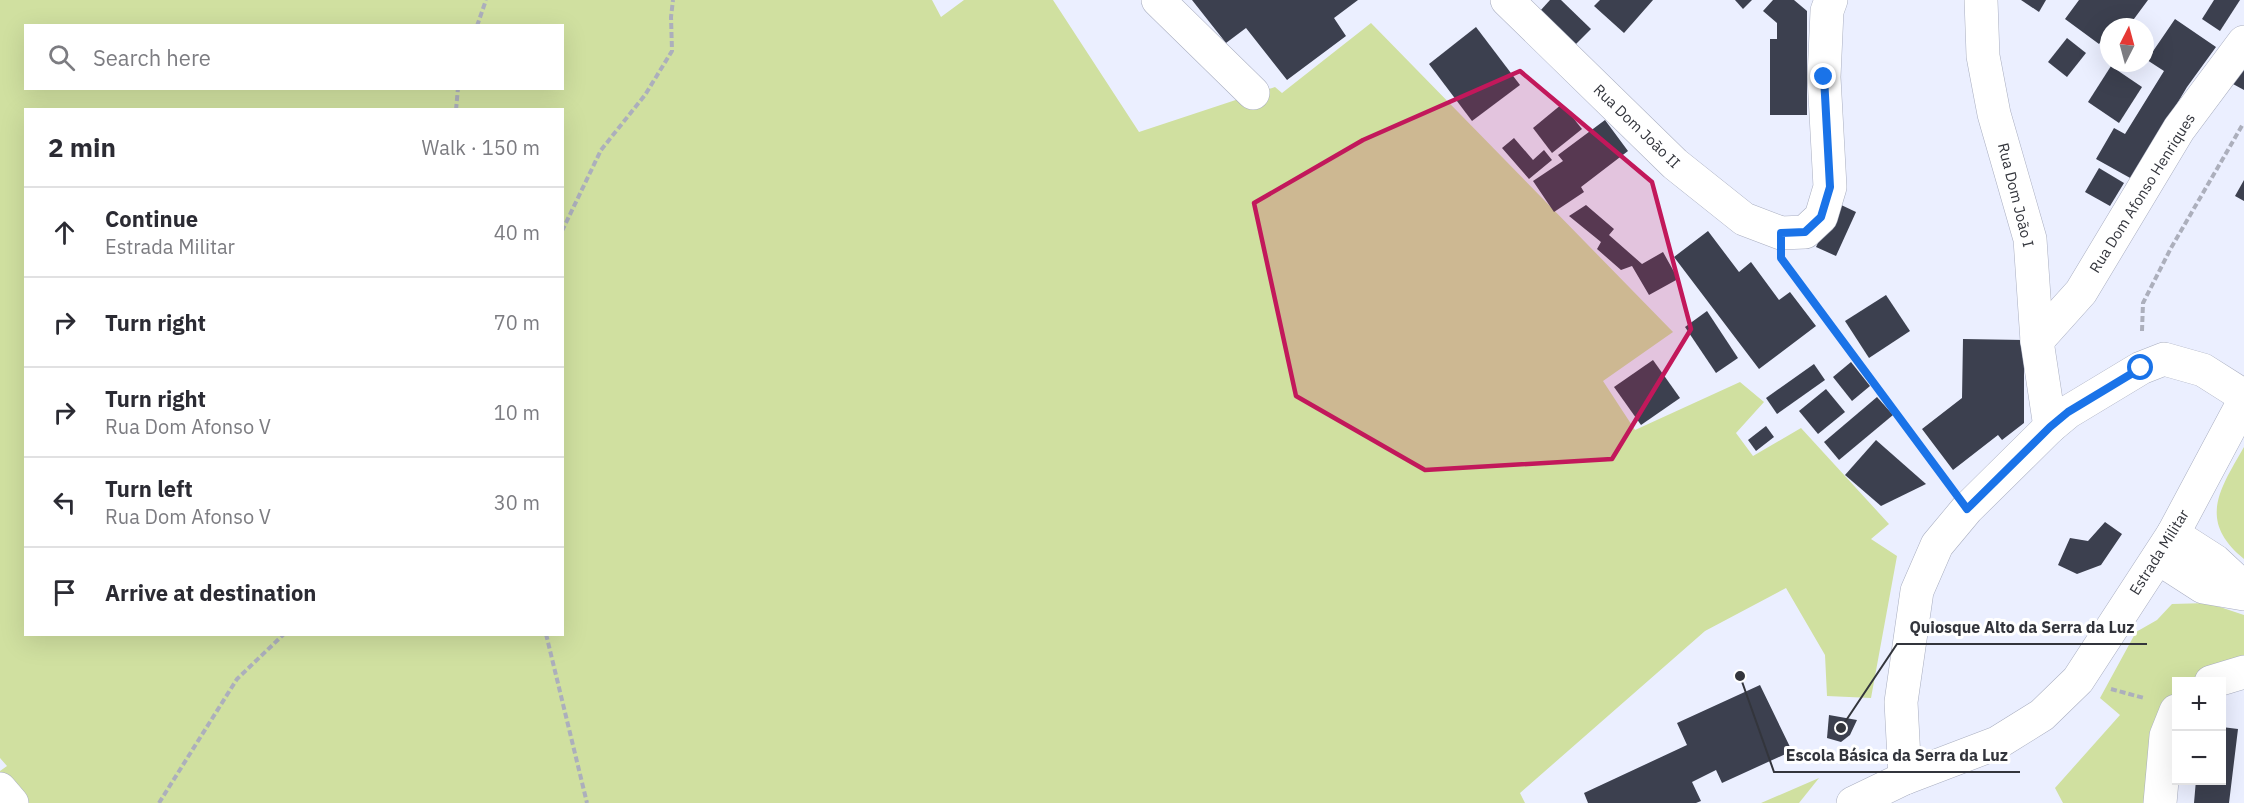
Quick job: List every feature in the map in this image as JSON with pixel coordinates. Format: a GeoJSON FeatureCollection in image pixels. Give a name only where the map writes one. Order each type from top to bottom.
{"type":"FeatureCollection","features":[{"type":"Feature","properties":{"kind":"street"},"geometry":{"type":"LineString","coordinates":[[1158,0],[1253,93]]}},
{"type":"Feature","properties":{"kind":"street","name":"Rua Dom João II"},"geometry":{"type":"LineString","coordinates":[[1507,0],[1675,164],[1744,219],[1781,233]]}},
{"type":"Feature","properties":{"kind":"street"},"geometry":{"type":"LineString","coordinates":[[1781,233],[1805,232],[1821,217],[1830,187],[1824,77],[1827,11],[1832,0]]}},
{"type":"Feature","properties":{"kind":"street","name":"Rua Dom João I"},"geometry":{"type":"LineString","coordinates":[[1981,0],[1983,56],[1990,91],[2030,239],[2037,340],[2050,427]]}},
{"type":"Feature","properties":{"kind":"street","name":"Rua Dom Afonso Henriques"},"geometry":{"type":"LineString","coordinates":[[2037,340],[2081,292],[2179,129],[2244,42]]}},
{"type":"Feature","properties":{"kind":"street"},"geometry":{"type":"LineString","coordinates":[[1905,778],[1901,702],[1917,591],[1937,545],[1967,509],[2068,412],[2141,368],[2164,359],[2203,370],[2244,396]]}},
{"type":"Feature","properties":{"kind":"street","name":"Estrada Militar"},"geometry":{"type":"LineString","coordinates":[[1853,803],[1905,778],[1997,743],[2042,715],[2078,680],[2165,546],[2244,401]]}},
{"type":"Feature","properties":{"kind":"street"},"geometry":{"type":"LineString","coordinates":[[2165,546],[2215,561],[2244,588]]}},
{"type":"Feature","properties":{"kind":"street"},"geometry":{"type":"LineString","coordinates":[[2165,546],[2203,587],[2244,594]]}},
{"type":"Feature","properties":{"kind":"street"},"geometry":{"type":"LineString","coordinates":[[2226,677],[2244,672]]}},
{"type":"Feature","properties":{"kind":"street"},"geometry":{"type":"LineString","coordinates":[[2160,803],[2166,736],[2166,706]]}},
{"type":"Feature","properties":{"kind":"street"},"geometry":{"type":"LineString","coordinates":[[0,789],[12,803]]}},
{"type":"Feature","properties":{"kind":"path"},"geometry":{"type":"LineString","coordinates":[[478,24],[486,0]]}},
{"type":"Feature","properties":{"kind":"path"},"geometry":{"type":"LineString","coordinates":[[564,227],[601,150],[645,95],[672,51],[673,0]]}},
{"type":"Feature","properties":{"kind":"path"},"geometry":{"type":"LineString","coordinates":[[456,108],[458,90]]}},
{"type":"Feature","properties":{"kind":"path"},"geometry":{"type":"LineString","coordinates":[[2141,368],[2143,303],[2171,248],[2243,124]]}},
{"type":"Feature","properties":{"kind":"path"},"geometry":{"type":"LineString","coordinates":[[1781,233],[1781,258],[1967,509]]}},
{"type":"Feature","properties":{"kind":"path"},"geometry":{"type":"LineString","coordinates":[[159,803],[237,679],[282,636]]}},
{"type":"Feature","properties":{"kind":"path"},"geometry":{"type":"LineString","coordinates":[[546,636],[586,803]]}},
{"type":"Feature","properties":{"kind":"path"},"geometry":{"type":"LineString","coordinates":[[2078,680],[2166,706]]}},
{"type":"Feature","properties":{"kind":"highlighted area"},"geometry":{"type":"Polygon","coordinates":[[[1520,71],[1652,182],[1691,329],[1612,459],[1425,470],[1296,396],[1254,203],[1363,140],[1520,71]]]}},
{"type":"Feature","properties":{"kind":"green space"},"geometry":{"type":"Polygon","coordinates":[[[0,0],[932,0],[941,17],[964,0],[1053,0],[1139,132],[1275,87],[1282,93],[1371,23],[1673,332],[1603,381],[1635,430],[1740,382],[1764,402],[1736,433],[1753,456],[1801,428],[1889,524],[1871,539],[1897,556],[1871,698],[1827,696],[1825,655],[1786,588],[1705,631],[1520,793],[1525,803],[0,803],[0,771],[7,766],[0,758],[0,0]]]}},
{"type":"Feature","properties":{"kind":"green space"},"geometry":{"type":"Polygon","coordinates":[[[2244,447],[2244,559],[2230,545],[2221,531],[2217,518],[2217,505],[2227,477],[2244,447]]]}},
{"type":"Feature","properties":{"kind":"green space"},"geometry":{"type":"Polygon","coordinates":[[[2208,603],[2244,615],[2244,657],[2199,677],[2172,677],[2172,714],[2151,803],[2063,803],[2055,788],[2120,715],[2100,698],[2136,632],[2157,620],[2172,604],[2208,603]]]}},
{"type":"Feature","properties":{"kind":"green space"},"geometry":{"type":"Polygon","coordinates":[[[1819,778],[1799,803],[1761,803],[1819,778]]]}},
{"type":"Feature","properties":{"kind":"building"},"geometry":{"type":"Polygon","coordinates":[[[1192,0],[1358,0],[1334,18],[1346,36],[1287,80],[1246,28],[1226,43],[1192,0]]]}},
{"type":"Feature","properties":{"kind":"building"},"geometry":{"type":"Polygon","coordinates":[[[1550,0],[1561,0],[1591,29],[1575,45],[1540,11],[1550,0]]]}},
{"type":"Feature","properties":{"kind":"building"},"geometry":{"type":"Polygon","coordinates":[[[1600,0],[1653,0],[1624,33],[1594,6],[1600,0]]]}},
{"type":"Feature","properties":{"kind":"building"},"geometry":{"type":"Polygon","coordinates":[[[1735,0],[1752,0],[1743,9],[1735,0]]]}},
{"type":"Feature","properties":{"kind":"building"},"geometry":{"type":"Polygon","coordinates":[[[1773,0],[1794,0],[1807,11],[1807,115],[1770,115],[1770,39],[1777,39],[1777,23],[1763,11],[1773,0]]]}},
{"type":"Feature","properties":{"kind":"building"},"geometry":{"type":"Polygon","coordinates":[[[2021,0],[2046,0],[2039,12],[2021,0]]]}},
{"type":"Feature","properties":{"kind":"building"},"geometry":{"type":"Polygon","coordinates":[[[2079,0],[2148,0],[2135,18],[2100,18],[2099,44],[2065,19],[2079,0]]]}},
{"type":"Feature","properties":{"kind":"building"},"geometry":{"type":"Polygon","coordinates":[[[2214,0],[2240,0],[2220,31],[2202,19],[2214,0]]]}},
{"type":"Feature","properties":{"kind":"building"},"geometry":{"type":"Polygon","coordinates":[[[2175,19],[2216,47],[2187,87],[2132,179],[2096,159],[2114,128],[2125,134],[2164,71],[2154,65],[2154,50],[2175,19]]]}},
{"type":"Feature","properties":{"kind":"building"},"geometry":{"type":"Polygon","coordinates":[[[1476,27],[1520,85],[1472,121],[1429,64],[1476,27]]]}},
{"type":"Feature","properties":{"kind":"building"},"geometry":{"type":"Polygon","coordinates":[[[2067,38],[2086,53],[2067,77],[2048,62],[2067,38]]]}},
{"type":"Feature","properties":{"kind":"building"},"geometry":{"type":"Polygon","coordinates":[[[2244,63],[2244,90],[2233,84],[2244,63]]]}},
{"type":"Feature","properties":{"kind":"building"},"geometry":{"type":"Polygon","coordinates":[[[2107,72],[2120,72],[2142,87],[2119,123],[2088,102],[2107,72]]]}},
{"type":"Feature","properties":{"kind":"building"},"geometry":{"type":"Polygon","coordinates":[[[1562,104],[1582,129],[1552,153],[1533,128],[1562,104]]]}},
{"type":"Feature","properties":{"kind":"building"},"geometry":{"type":"Polygon","coordinates":[[[1605,120],[1628,151],[1581,187],[1584,192],[1554,212],[1533,181],[1563,161],[1558,155],[1605,120]]]}},
{"type":"Feature","properties":{"kind":"building"},"geometry":{"type":"Polygon","coordinates":[[[1514,138],[1533,160],[1544,150],[1552,160],[1529,179],[1502,148],[1514,138]]]}},
{"type":"Feature","properties":{"kind":"building"},"geometry":{"type":"Polygon","coordinates":[[[2099,168],[2124,183],[2110,206],[2085,192],[2099,168]]]}},
{"type":"Feature","properties":{"kind":"building"},"geometry":{"type":"Polygon","coordinates":[[[2244,180],[2244,201],[2235,196],[2244,180]]]}},
{"type":"Feature","properties":{"kind":"building"},"geometry":{"type":"Polygon","coordinates":[[[1837,203],[1856,212],[1836,256],[1816,247],[1837,203]]]}},
{"type":"Feature","properties":{"kind":"building"},"geometry":{"type":"Polygon","coordinates":[[[1586,205],[1614,229],[1609,235],[1642,264],[1663,252],[1678,279],[1649,295],[1632,266],[1621,270],[1597,249],[1601,242],[1569,216],[1586,205]]]}},
{"type":"Feature","properties":{"kind":"building"},"geometry":{"type":"Polygon","coordinates":[[[1708,231],[1739,272],[1751,262],[1779,300],[1790,292],[1816,326],[1759,369],[1674,257],[1708,231]]]}},
{"type":"Feature","properties":{"kind":"building"},"geometry":{"type":"Polygon","coordinates":[[[1886,295],[1910,331],[1869,358],[1845,321],[1886,295]]]}},
{"type":"Feature","properties":{"kind":"building"},"geometry":{"type":"Polygon","coordinates":[[[1707,311],[1738,358],[1716,373],[1685,327],[1707,311]]]}},
{"type":"Feature","properties":{"kind":"building"},"geometry":{"type":"Polygon","coordinates":[[[1963,339],[2024,340],[2024,423],[2002,440],[1998,435],[1953,470],[1922,429],[1962,398],[1963,339]]]}},
{"type":"Feature","properties":{"kind":"building"},"geometry":{"type":"Polygon","coordinates":[[[1653,360],[1680,398],[1641,425],[1614,387],[1653,360]]]}},
{"type":"Feature","properties":{"kind":"building"},"geometry":{"type":"Polygon","coordinates":[[[1851,362],[1870,386],[1852,401],[1833,377],[1851,362]]]}},
{"type":"Feature","properties":{"kind":"building"},"geometry":{"type":"Polygon","coordinates":[[[1814,364],[1825,380],[1777,414],[1766,398],[1814,364]]]}},
{"type":"Feature","properties":{"kind":"building"},"geometry":{"type":"Polygon","coordinates":[[[1826,389],[1845,412],[1818,434],[1799,411],[1826,389]]]}},
{"type":"Feature","properties":{"kind":"building"},"geometry":{"type":"Polygon","coordinates":[[[1877,397],[1893,415],[1839,460],[1824,442],[1877,397]]]}},
{"type":"Feature","properties":{"kind":"building"},"geometry":{"type":"Polygon","coordinates":[[[1766,426],[1774,437],[1756,451],[1748,440],[1766,426]]]}},
{"type":"Feature","properties":{"kind":"building"},"geometry":{"type":"Polygon","coordinates":[[[1876,440],[1926,484],[1881,506],[1845,475],[1876,440]]]}},
{"type":"Feature","properties":{"kind":"building"},"geometry":{"type":"Polygon","coordinates":[[[2105,522],[2122,534],[2101,565],[2077,574],[2058,565],[2070,538],[2088,541],[2105,522]]]}},
{"type":"Feature","properties":{"kind":"building"},"geometry":{"type":"Polygon","coordinates":[[[1760,685],[1792,751],[1722,783],[1716,770],[1692,782],[1701,801],[1696,803],[1588,803],[1584,793],[1687,745],[1677,723],[1760,685]]]}},
{"type":"Feature","properties":{"kind":"building"},"geometry":{"type":"Polygon","coordinates":[[[1829,715],[1857,720],[1850,735],[1841,742],[1827,738],[1829,715]]]}},
{"type":"Feature","properties":{"kind":"building"},"geometry":{"type":"Polygon","coordinates":[[[2226,728],[2238,729],[2229,803],[2194,803],[2196,785],[2226,785],[2226,728]]]}},
{"type":"Feature","properties":{"kind":"place","name":"Escola Básica da Serra da Luz"},"geometry":{"type":"Point","coordinates":[1740,676]}},
{"type":"Feature","properties":{"kind":"place","name":"Quiosque Alto da Serra da Luz"},"geometry":{"type":"Point","coordinates":[1841,728]}},
{"type":"Feature","properties":{"kind":"route"},"geometry":{"type":"LineString","coordinates":[[1824,77],[1829,132],[1830,187],[1821,217],[1805,232],[1781,233],[1781,258],[1967,509],[2068,412],[2141,368]]}}]}
